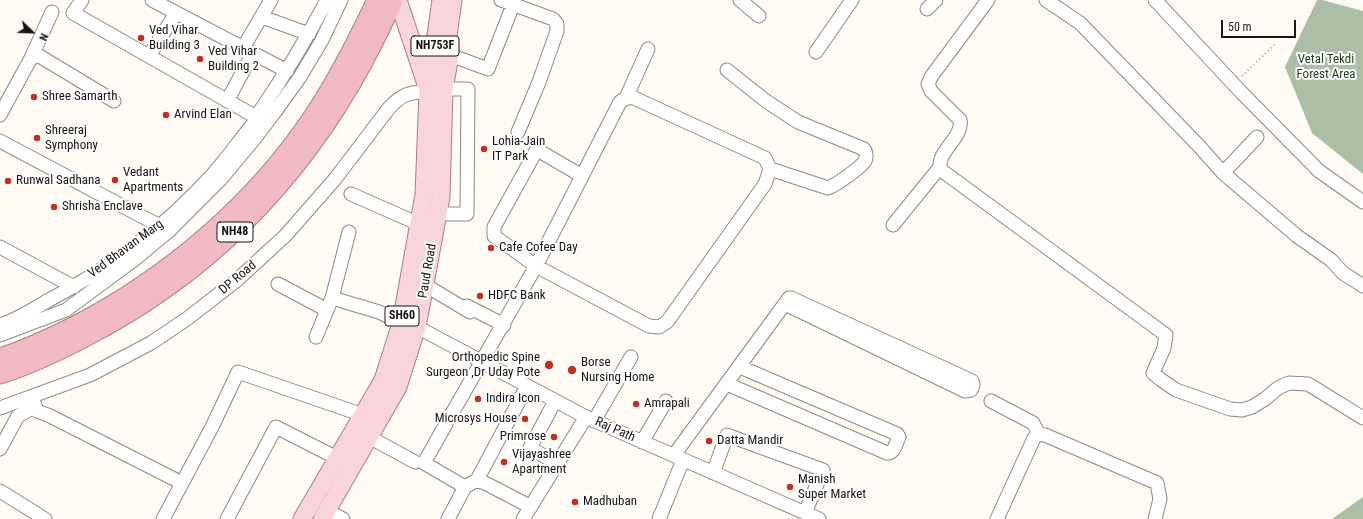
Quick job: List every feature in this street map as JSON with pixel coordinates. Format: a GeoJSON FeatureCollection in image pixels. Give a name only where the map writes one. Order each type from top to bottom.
{"type":"FeatureCollection","features":[{"type":"Feature","properties":{"kind":"highway","name":"NH48"},"geometry":{"type":"LineString","coordinates":[[0,358],[56,335],[98,314],[141,288],[220,226],[264,180],[313,117],[337,79],[360,36],[387,1]]}},
{"type":"Feature","properties":{"kind":"highway","name":"NH48"},"geometry":{"type":"LineString","coordinates":[[0,374],[63,349],[130,312],[190,270],[230,236],[265,200],[298,162],[326,125],[350,86],[387,1]]}},
{"type":"Feature","properties":{"kind":"main road","name":"Paud Road"},"geometry":{"type":"LineString","coordinates":[[302,519],[382,380],[401,323],[424,195],[436,90],[441,0]]}},
{"type":"Feature","properties":{"kind":"main road","name":"Paud Road"},"geometry":{"type":"LineString","coordinates":[[324,515],[398,387],[417,328],[441,197],[436,90],[450,55],[448,36],[453,0]]}},
{"type":"Feature","properties":{"kind":"main road"},"geometry":{"type":"LineString","coordinates":[[450,55],[460,0]]}},
{"type":"Feature","properties":{"kind":"main road","name":"Paud Road"},"geometry":{"type":"LineString","coordinates":[[387,1],[436,90]]}},
{"type":"Feature","properties":{"kind":"main road"},"geometry":{"type":"LineString","coordinates":[[401,323],[417,328]]}},
{"type":"Feature","properties":{"kind":"street"},"geometry":{"type":"LineString","coordinates":[[82,0],[73,13],[256,116]]}},
{"type":"Feature","properties":{"kind":"street"},"geometry":{"type":"LineString","coordinates":[[152,0],[287,71]]}},
{"type":"Feature","properties":{"kind":"street"},"geometry":{"type":"LineString","coordinates":[[227,101],[262,17],[271,0]]}},
{"type":"Feature","properties":{"kind":"street"},"geometry":{"type":"LineString","coordinates":[[0,335],[66,310],[135,259],[170,230],[220,180],[256,116],[287,71],[309,34],[327,0]]}},
{"type":"Feature","properties":{"kind":"street","name":"Ved Bhavan Marg"},"geometry":{"type":"LineString","coordinates":[[0,325],[74,287],[118,258],[160,226],[236,153],[274,113],[300,77],[322,40],[341,0]]}},
{"type":"Feature","properties":{"kind":"street"},"geometry":{"type":"LineString","coordinates":[[501,0],[553,19],[557,24],[557,31],[539,82],[518,132]]}},
{"type":"Feature","properties":{"kind":"street"},"geometry":{"type":"LineString","coordinates":[[740,0],[759,16]]}},
{"type":"Feature","properties":{"kind":"street"},"geometry":{"type":"LineString","coordinates":[[816,52],[852,0]]}},
{"type":"Feature","properties":{"kind":"street"},"geometry":{"type":"LineString","coordinates":[[893,225],[940,167],[941,158],[958,133],[961,124],[960,120],[929,88],[929,80],[988,0]]}},
{"type":"Feature","properties":{"kind":"street"},"geometry":{"type":"LineString","coordinates":[[1046,0],[1080,23],[1199,146],[1223,174],[1297,236],[1331,260],[1343,273],[1363,286]]}},
{"type":"Feature","properties":{"kind":"street"},"geometry":{"type":"LineString","coordinates":[[1155,0],[1319,171],[1363,202]]}},
{"type":"Feature","properties":{"kind":"street"},"geometry":{"type":"LineString","coordinates":[[450,55],[488,69],[513,5]]}},
{"type":"Feature","properties":{"kind":"street"},"geometry":{"type":"LineString","coordinates":[[0,115],[31,58],[52,12]]}},
{"type":"Feature","properties":{"kind":"street"},"geometry":{"type":"LineString","coordinates":[[149,56],[176,13]]}},
{"type":"Feature","properties":{"kind":"street"},"geometry":{"type":"LineString","coordinates":[[262,17],[309,34]]}},
{"type":"Feature","properties":{"kind":"street"},"geometry":{"type":"LineString","coordinates":[[465,487],[424,463],[481,361],[504,325],[536,266],[620,102],[626,98],[648,49]]}},
{"type":"Feature","properties":{"kind":"street"},"geometry":{"type":"LineString","coordinates":[[31,58],[38,56],[114,101]]}},
{"type":"Feature","properties":{"kind":"street"},"geometry":{"type":"LineString","coordinates":[[626,98],[634,98],[764,158],[770,169],[828,188],[833,186],[865,161],[866,151],[864,149],[798,122],[766,101],[727,70]]}},
{"type":"Feature","properties":{"kind":"street","name":"DP Road"},"geometry":{"type":"LineString","coordinates":[[0,408],[90,375],[151,343],[188,318],[231,285],[285,236],[335,179],[398,98],[410,92],[468,89],[466,214],[438,214]]}},
{"type":"Feature","properties":{"kind":"street"},"geometry":{"type":"LineString","coordinates":[[1223,174],[1257,137]]}},
{"type":"Feature","properties":{"kind":"street"},"geometry":{"type":"LineString","coordinates":[[0,141],[160,226]]}},
{"type":"Feature","properties":{"kind":"street"},"geometry":{"type":"LineString","coordinates":[[582,176],[541,152],[536,151],[494,227],[493,233],[496,238],[536,266],[649,326],[659,327],[666,322],[765,184],[770,169]]}},
{"type":"Feature","properties":{"kind":"street"},"geometry":{"type":"LineString","coordinates":[[940,167],[941,170],[1166,335],[1164,348],[1153,373],[1176,390],[1230,409],[1242,410],[1252,407],[1265,399],[1278,388],[1289,383],[1308,384],[1363,418]]}},
{"type":"Feature","properties":{"kind":"street"},"geometry":{"type":"LineString","coordinates":[[351,194],[419,224]]}},
{"type":"Feature","properties":{"kind":"street"},"geometry":{"type":"LineString","coordinates":[[316,338],[329,304],[348,232]]}},
{"type":"Feature","properties":{"kind":"street"},"geometry":{"type":"LineString","coordinates":[[0,247],[74,287]]}},
{"type":"Feature","properties":{"kind":"street"},"geometry":{"type":"LineString","coordinates":[[278,284],[329,304],[379,312],[401,323]]}},
{"type":"Feature","properties":{"kind":"street"},"geometry":{"type":"LineString","coordinates":[[425,286],[504,325]]}},
{"type":"Feature","properties":{"kind":"street"},"geometry":{"type":"LineString","coordinates":[[659,519],[678,458],[727,384],[789,298],[793,298],[972,381],[973,385],[970,390],[965,391],[785,304]]}},
{"type":"Feature","properties":{"kind":"street","name":"Raj Path"},"geometry":{"type":"LineString","coordinates":[[417,328],[590,419],[819,519]]}},
{"type":"Feature","properties":{"kind":"street"},"geometry":{"type":"LineString","coordinates":[[523,519],[558,464],[631,357]]}},
{"type":"Feature","properties":{"kind":"street"},"geometry":{"type":"LineString","coordinates":[[727,384],[887,453],[890,454],[893,452],[899,437],[897,434],[740,367]]}},
{"type":"Feature","properties":{"kind":"street"},"geometry":{"type":"LineString","coordinates":[[163,519],[212,427],[238,372],[363,415]]}},
{"type":"Feature","properties":{"kind":"street"},"geometry":{"type":"LineString","coordinates":[[448,519],[465,487],[477,480],[527,386]]}},
{"type":"Feature","properties":{"kind":"street"},"geometry":{"type":"LineString","coordinates":[[0,449],[18,416],[29,410],[32,397]]}},
{"type":"Feature","properties":{"kind":"street"},"geometry":{"type":"LineString","coordinates":[[32,397],[37,411],[48,415],[182,483]]}},
{"type":"Feature","properties":{"kind":"street"},"geometry":{"type":"LineString","coordinates":[[555,400],[530,448],[558,464]]}},
{"type":"Feature","properties":{"kind":"street"},"geometry":{"type":"LineString","coordinates":[[642,442],[666,401]]}},
{"type":"Feature","properties":{"kind":"street"},"geometry":{"type":"LineString","coordinates":[[991,401],[1034,423],[1038,434]]}},
{"type":"Feature","properties":{"kind":"street"},"geometry":{"type":"LineString","coordinates":[[227,519],[276,427],[337,458]]}},
{"type":"Feature","properties":{"kind":"street"},"geometry":{"type":"LineString","coordinates":[[997,519],[1034,438],[1038,434]]}},
{"type":"Feature","properties":{"kind":"street"},"geometry":{"type":"LineString","coordinates":[[1038,434],[1045,435],[1157,483],[1160,499],[1155,519]]}},
{"type":"Feature","properties":{"kind":"street"},"geometry":{"type":"LineString","coordinates":[[712,473],[727,436],[823,470],[805,513]]}},
{"type":"Feature","properties":{"kind":"street"},"geometry":{"type":"LineString","coordinates":[[369,437],[415,462]]}},
{"type":"Feature","properties":{"kind":"street"},"geometry":{"type":"LineString","coordinates":[[477,480],[531,507]]}},
{"type":"Feature","properties":{"kind":"street"},"geometry":{"type":"LineString","coordinates":[[0,491],[45,519]]}},
{"type":"Feature","properties":{"kind":"street"},"geometry":{"type":"LineString","coordinates":[[324,515],[343,519]]}},
{"type":"Feature","properties":{"kind":"path"},"geometry":{"type":"LineString","coordinates":[[1234,84],[1276,43]]}},
{"type":"Feature","properties":{"kind":"green space","name":"Vetal Tekdi Forest Area"},"geometry":{"type":"Polygon","coordinates":[[[1317,0],[1363,11],[1363,174],[1312,133],[1285,67],[1317,0]]]}},
{"type":"Feature","properties":{"kind":"green space"},"geometry":{"type":"Polygon","coordinates":[[[1363,497],[1363,519],[1332,519],[1363,497]]]}},
{"type":"Feature","properties":{"kind":"place","name":"Ved Vihar Building 3"},"geometry":{"type":"Point","coordinates":[141,38]}},
{"type":"Feature","properties":{"kind":"place","name":"Ved Vihar Building 2"},"geometry":{"type":"Point","coordinates":[200,59]}},
{"type":"Feature","properties":{"kind":"place","name":"Shree Samarth"},"geometry":{"type":"Point","coordinates":[34,97]}},
{"type":"Feature","properties":{"kind":"place","name":"Arvind Elan"},"geometry":{"type":"Point","coordinates":[166,115]}},
{"type":"Feature","properties":{"kind":"place","name":"Shreeraj Symphony"},"geometry":{"type":"Point","coordinates":[37,138]}},
{"type":"Feature","properties":{"kind":"place","name":"Lohia-Jain IT Park"},"geometry":{"type":"Point","coordinates":[484,149]}},
{"type":"Feature","properties":{"kind":"place","name":"Vedant Apartments"},"geometry":{"type":"Point","coordinates":[115,180]}},
{"type":"Feature","properties":{"kind":"place","name":"Runwal Sadhana"},"geometry":{"type":"Point","coordinates":[8,181]}},
{"type":"Feature","properties":{"kind":"place","name":"Shrisha Enclave"},"geometry":{"type":"Point","coordinates":[54,207]}},
{"type":"Feature","properties":{"kind":"place","name":"Cafe Cofee Day"},"geometry":{"type":"Point","coordinates":[491,248]}},
{"type":"Feature","properties":{"kind":"place","name":"HDFC Bank"},"geometry":{"type":"Point","coordinates":[480,296]}},
{"type":"Feature","properties":{"kind":"place","name":"Orthopedic Spine Surgeon ,Dr Uday Pote"},"geometry":{"type":"Point","coordinates":[549,365]}},
{"type":"Feature","properties":{"kind":"place","name":"Borse Nursing Home"},"geometry":{"type":"Point","coordinates":[572,370]}},
{"type":"Feature","properties":{"kind":"place","name":"Indira Icon"},"geometry":{"type":"Point","coordinates":[478,399]}},
{"type":"Feature","properties":{"kind":"place","name":"Amrapali"},"geometry":{"type":"Point","coordinates":[636,404]}},
{"type":"Feature","properties":{"kind":"place","name":"Microsys House"},"geometry":{"type":"Point","coordinates":[525,419]}},
{"type":"Feature","properties":{"kind":"place","name":"Primrose"},"geometry":{"type":"Point","coordinates":[554,437]}},
{"type":"Feature","properties":{"kind":"place","name":"Datta Mandir"},"geometry":{"type":"Point","coordinates":[709,441]}},
{"type":"Feature","properties":{"kind":"place","name":"Vijayashree Apartment"},"geometry":{"type":"Point","coordinates":[504,462]}},
{"type":"Feature","properties":{"kind":"place","name":"Manish Super Market"},"geometry":{"type":"Point","coordinates":[790,487]}},
{"type":"Feature","properties":{"kind":"place","name":"Madhuban"},"geometry":{"type":"Point","coordinates":[575,502]}}]}
